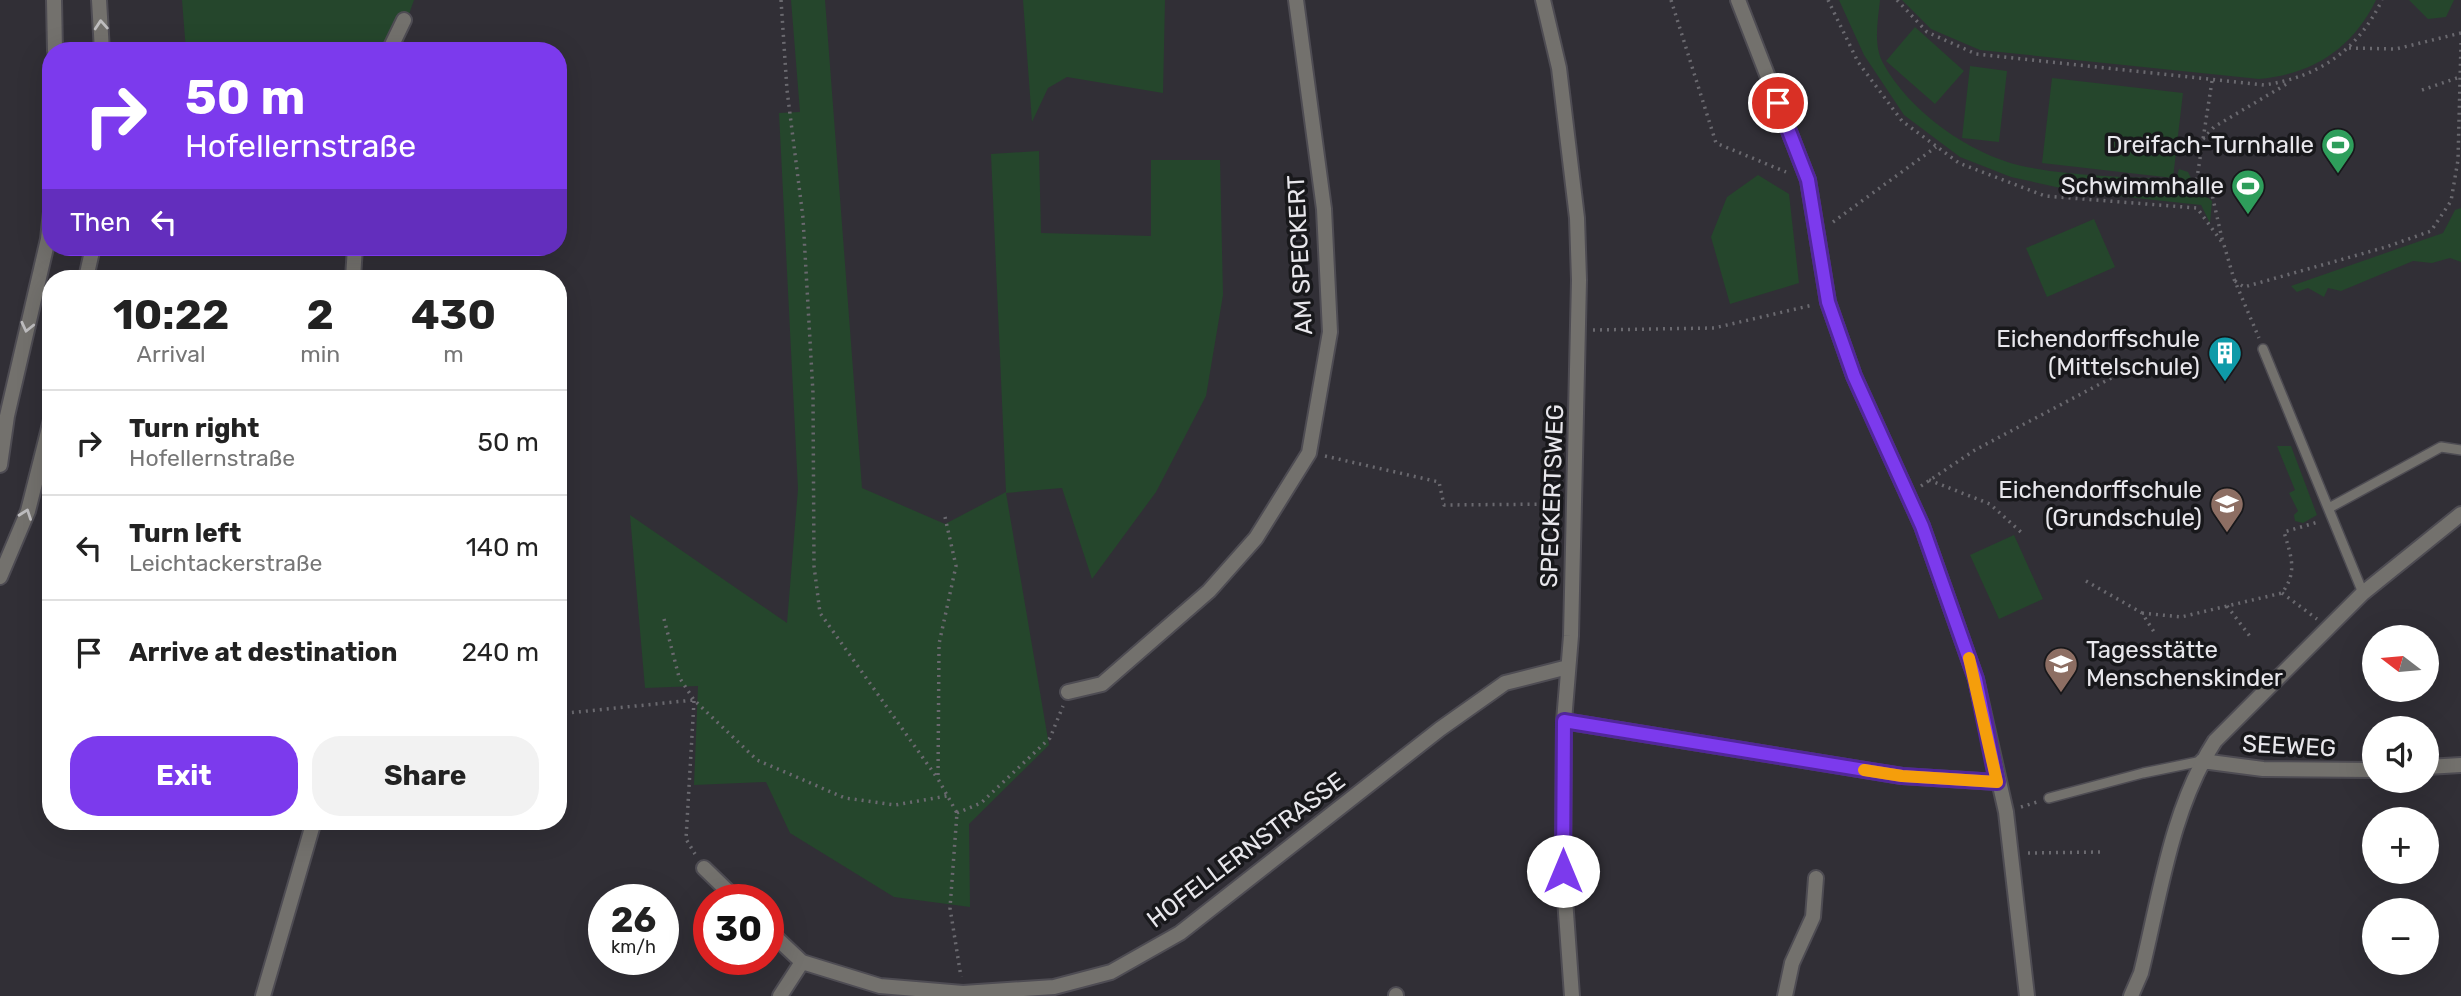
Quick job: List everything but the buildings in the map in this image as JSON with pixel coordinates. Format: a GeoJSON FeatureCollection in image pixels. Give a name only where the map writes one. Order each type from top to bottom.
{"type":"FeatureCollection","features":[{"type":"Feature","properties":{"kind":"street"},"geometry":{"type":"LineString","coordinates":[[54,0],[55,42]]}},
{"type":"Feature","properties":{"kind":"street"},"geometry":{"type":"LineString","coordinates":[[99,0],[102,42]]}},
{"type":"Feature","properties":{"kind":"street","name":"AM SPECKERT"},"geometry":{"type":"LineString","coordinates":[[1068,692],[1102,684],[1209,591],[1256,538],[1309,453],[1330,332],[1324,209],[1296,0]]}},
{"type":"Feature","properties":{"kind":"street","name":"SPECKERTSWEG"},"geometry":{"type":"LineString","coordinates":[[1543,0],[1559,68],[1577,218],[1580,330],[1564,721],[1563,871],[1572,996]]}},
{"type":"Feature","properties":{"kind":"street"},"geometry":{"type":"LineString","coordinates":[[1738,0],[1808,180],[1828,302],[1854,376],[1922,526],[1976,679],[1997,782],[2006,812],[2027,996]]}},
{"type":"Feature","properties":{"kind":"street"},"geometry":{"type":"LineString","coordinates":[[393,42],[404,20]]}},
{"type":"Feature","properties":{"kind":"street"},"geometry":{"type":"LineString","coordinates":[[0,465],[7,416],[44,256]]}},
{"type":"Feature","properties":{"kind":"street"},"geometry":{"type":"LineString","coordinates":[[0,577],[28,511],[42,456]]}},
{"type":"Feature","properties":{"kind":"street"},"geometry":{"type":"LineString","coordinates":[[2131,996],[2141,974],[2183,804],[2202,761],[2215,741],[2364,593],[2461,514]]}},
{"type":"Feature","properties":{"kind":"street","name":"HOFELLERNSTRASSE"},"geometry":{"type":"LineString","coordinates":[[784,945],[802,962],[880,986],[963,993],[1054,987],[1111,972],[1180,933],[1440,729],[1505,683],[1568,667]]}},
{"type":"Feature","properties":{"kind":"street"},"geometry":{"type":"LineString","coordinates":[[1564,721],[1902,776],[1997,782]]}},
{"type":"Feature","properties":{"kind":"street","name":"SEEWEG"},"geometry":{"type":"LineString","coordinates":[[2202,761],[2263,769],[2362,770]]}},
{"type":"Feature","properties":{"kind":"street"},"geometry":{"type":"LineString","coordinates":[[2439,766],[2461,765]]}},
{"type":"Feature","properties":{"kind":"street"},"geometry":{"type":"LineString","coordinates":[[263,996],[311,830]]}},
{"type":"Feature","properties":{"kind":"street"},"geometry":{"type":"LineString","coordinates":[[704,868],[720,884]]}},
{"type":"Feature","properties":{"kind":"street"},"geometry":{"type":"LineString","coordinates":[[1784,996],[1792,963],[1813,917],[1816,878]]}},
{"type":"Feature","properties":{"kind":"street"},"geometry":{"type":"LineString","coordinates":[[780,996],[802,962]]}},
{"type":"Feature","properties":{"kind":"lane"},"geometry":{"type":"LineString","coordinates":[[2263,349],[2364,593]]}},
{"type":"Feature","properties":{"kind":"lane"},"geometry":{"type":"LineString","coordinates":[[2329,508],[2441,447],[2461,450]]}},
{"type":"Feature","properties":{"kind":"lane"},"geometry":{"type":"LineString","coordinates":[[2049,798],[2143,773],[2202,761]]}},
{"type":"Feature","properties":{"kind":"path"},"geometry":{"type":"LineString","coordinates":[[781,0],[787,90],[803,218],[813,393],[814,566],[820,613],[938,779],[957,813],[950,908],[963,993]]}},
{"type":"Feature","properties":{"kind":"path"},"geometry":{"type":"LineString","coordinates":[[1671,0],[1716,143],[1808,180]]}},
{"type":"Feature","properties":{"kind":"path"},"geometry":{"type":"LineString","coordinates":[[1828,0],[1857,62],[1902,121],[1959,163],[2045,196],[2197,208],[2224,245]]}},
{"type":"Feature","properties":{"kind":"path"},"geometry":{"type":"LineString","coordinates":[[1897,0],[1927,32],[1976,54],[2212,82],[2264,85],[2294,81]]}},
{"type":"Feature","properties":{"kind":"path"},"geometry":{"type":"LineString","coordinates":[[2202,140],[2214,127],[2322,68],[2349,48],[2371,23],[2382,0]]}},
{"type":"Feature","properties":{"kind":"path"},"geometry":{"type":"LineString","coordinates":[[2349,48],[2396,49],[2461,33]]}},
{"type":"Feature","properties":{"kind":"path"},"geometry":{"type":"LineString","coordinates":[[2234,279],[2244,287],[2386,247],[2431,230],[2451,201],[2458,160],[2461,43]]}},
{"type":"Feature","properties":{"kind":"path"},"geometry":{"type":"LineString","coordinates":[[2422,90],[2460,76]]}},
{"type":"Feature","properties":{"kind":"path"},"geometry":{"type":"LineString","coordinates":[[2212,82],[2202,140],[2199,186],[2211,190],[2234,279],[2263,349]]}},
{"type":"Feature","properties":{"kind":"path"},"geometry":{"type":"LineString","coordinates":[[1817,235],[1936,147]]}},
{"type":"Feature","properties":{"kind":"path"},"geometry":{"type":"LineString","coordinates":[[1580,330],[1714,328],[1828,302]]}},
{"type":"Feature","properties":{"kind":"path"},"geometry":{"type":"LineString","coordinates":[[1908,495],[1975,450],[2118,375]]}},
{"type":"Feature","properties":{"kind":"path"},"geometry":{"type":"LineString","coordinates":[[1309,453],[1439,482],[1444,505],[1575,503]]}},
{"type":"Feature","properties":{"kind":"path"},"geometry":{"type":"LineString","coordinates":[[1929,480],[1990,504],[2022,533]]}},
{"type":"Feature","properties":{"kind":"path"},"geometry":{"type":"LineString","coordinates":[[938,779],[939,644],[956,566],[945,517]]}},
{"type":"Feature","properties":{"kind":"path"},"geometry":{"type":"LineString","coordinates":[[2086,580],[2142,613],[2181,617],[2282,593],[2291,582],[2294,563],[2284,533],[2333,518]]}},
{"type":"Feature","properties":{"kind":"path"},"geometry":{"type":"LineString","coordinates":[[2282,593],[2328,630]]}},
{"type":"Feature","properties":{"kind":"path"},"geometry":{"type":"LineString","coordinates":[[2227,606],[2252,639]]}},
{"type":"Feature","properties":{"kind":"path"},"geometry":{"type":"LineString","coordinates":[[2142,613],[2156,635]]}},
{"type":"Feature","properties":{"kind":"path"},"geometry":{"type":"LineString","coordinates":[[664,619],[679,677],[694,700],[757,760],[845,798],[895,805],[947,796]]}},
{"type":"Feature","properties":{"kind":"path"},"geometry":{"type":"LineString","coordinates":[[957,813],[981,803],[1050,738],[1068,692]]}},
{"type":"Feature","properties":{"kind":"path"},"geometry":{"type":"LineString","coordinates":[[567,713],[694,700]]}},
{"type":"Feature","properties":{"kind":"path"},"geometry":{"type":"LineString","coordinates":[[694,700],[686,839],[704,868]]}},
{"type":"Feature","properties":{"kind":"path"},"geometry":{"type":"LineString","coordinates":[[2006,812],[2049,798]]}},
{"type":"Feature","properties":{"kind":"path"},"geometry":{"type":"LineString","coordinates":[[2011,854],[2102,852]]}},
{"type":"Feature","properties":{"kind":"green space"},"geometry":{"type":"Polygon","coordinates":[[[182,0],[414,0],[399,42],[185,42],[182,0]]]}},
{"type":"Feature","properties":{"kind":"green space"},"geometry":{"type":"Polygon","coordinates":[[[791,0],[825,0],[862,488],[945,524],[1006,492],[991,154],[1039,151],[1041,233],[1151,236],[1151,160],[1220,160],[1223,295],[1206,396],[1156,492],[1092,579],[1062,488],[1006,493],[1049,745],[969,824],[970,907],[894,897],[790,833],[766,782],[694,785],[698,686],[645,688],[630,515],[787,623],[798,489],[779,113],[800,112],[791,0]]]}},
{"type":"Feature","properties":{"kind":"green space"},"geometry":{"type":"Polygon","coordinates":[[[1023,0],[1165,0],[1163,93],[1067,77],[1048,88],[1032,122],[1023,0]]]}},
{"type":"Feature","properties":{"kind":"green space"},"geometry":{"type":"Polygon","coordinates":[[[1839,0],[1880,0],[1877,40],[1883,63],[1894,81],[1924,114],[1962,141],[2002,160],[2060,172],[2176,180],[2179,169],[2188,172],[2196,188],[2212,201],[2210,223],[2201,205],[2079,192],[2011,177],[1960,157],[1904,115],[1864,55],[1839,0]]]}},
{"type":"Feature","properties":{"kind":"green space"},"geometry":{"type":"Polygon","coordinates":[[[1902,0],[2376,0],[2355,32],[2329,56],[2297,71],[2259,79],[1980,50],[1931,29],[1902,0]]]}},
{"type":"Feature","properties":{"kind":"green space"},"geometry":{"type":"Polygon","coordinates":[[[2409,0],[2454,0],[2446,17],[2428,19],[2409,0]]]}},
{"type":"Feature","properties":{"kind":"green space"},"geometry":{"type":"Polygon","coordinates":[[[1915,27],[1964,71],[1935,104],[1886,61],[1915,27]]]}},
{"type":"Feature","properties":{"kind":"green space"},"geometry":{"type":"Polygon","coordinates":[[[1970,66],[2007,71],[1999,142],[1962,138],[1970,66]]]}},
{"type":"Feature","properties":{"kind":"green space"},"geometry":{"type":"Polygon","coordinates":[[[2052,78],[2183,93],[2173,178],[2042,163],[2052,78]]]}},
{"type":"Feature","properties":{"kind":"green space"},"geometry":{"type":"Polygon","coordinates":[[[1758,175],[1789,194],[1799,283],[1730,304],[1711,237],[1727,197],[1758,175]]]}},
{"type":"Feature","properties":{"kind":"green space"},"geometry":{"type":"Polygon","coordinates":[[[2461,208],[2461,262],[2450,258],[2432,263],[2413,261],[2341,291],[2328,288],[2324,297],[2308,288],[2297,292],[2291,286],[2443,233],[2455,210],[2461,208]]]}},
{"type":"Feature","properties":{"kind":"green space"},"geometry":{"type":"Polygon","coordinates":[[[2094,219],[2115,267],[2047,297],[2026,248],[2094,219]]]}},
{"type":"Feature","properties":{"kind":"green space"},"geometry":{"type":"Polygon","coordinates":[[[2277,446],[2291,446],[2317,515],[2303,523],[2295,521],[2294,515],[2298,511],[2289,493],[2295,490],[2277,446]]]}},
{"type":"Feature","properties":{"kind":"green space"},"geometry":{"type":"Polygon","coordinates":[[[2014,535],[2043,599],[1999,619],[1970,555],[2014,535]]]}},
{"type":"Feature","properties":{"kind":"slow traffic"},"geometry":{"type":"LineString","coordinates":[[1864,770],[1902,776],[1997,782],[1976,679],[1969,658]]}},
{"type":"Feature","properties":{"kind":"place","name":"Dreifach-Turnhalle"},"geometry":{"type":"Point","coordinates":[2338,175]}},
{"type":"Feature","properties":{"kind":"place","name":"Schwimmhalle"},"geometry":{"type":"Point","coordinates":[2248,216]}},
{"type":"Feature","properties":{"kind":"place","name":"Eichendorffschule (Mittelschule)"},"geometry":{"type":"Point","coordinates":[2225,383]}},
{"type":"Feature","properties":{"kind":"place","name":"Eichendorffschule (Grundschule)"},"geometry":{"type":"Point","coordinates":[2227,534]}},
{"type":"Feature","properties":{"kind":"place","name":"Tagesstätte Menschenskinder"},"geometry":{"type":"Point","coordinates":[2061,694]}},
{"type":"Feature","properties":{"kind":"route"},"geometry":{"type":"LineString","coordinates":[[1563,871],[1564,721],[1902,776],[1997,782],[1976,679],[1922,526],[1854,376],[1828,302],[1808,180],[1778,103]]}}]}
